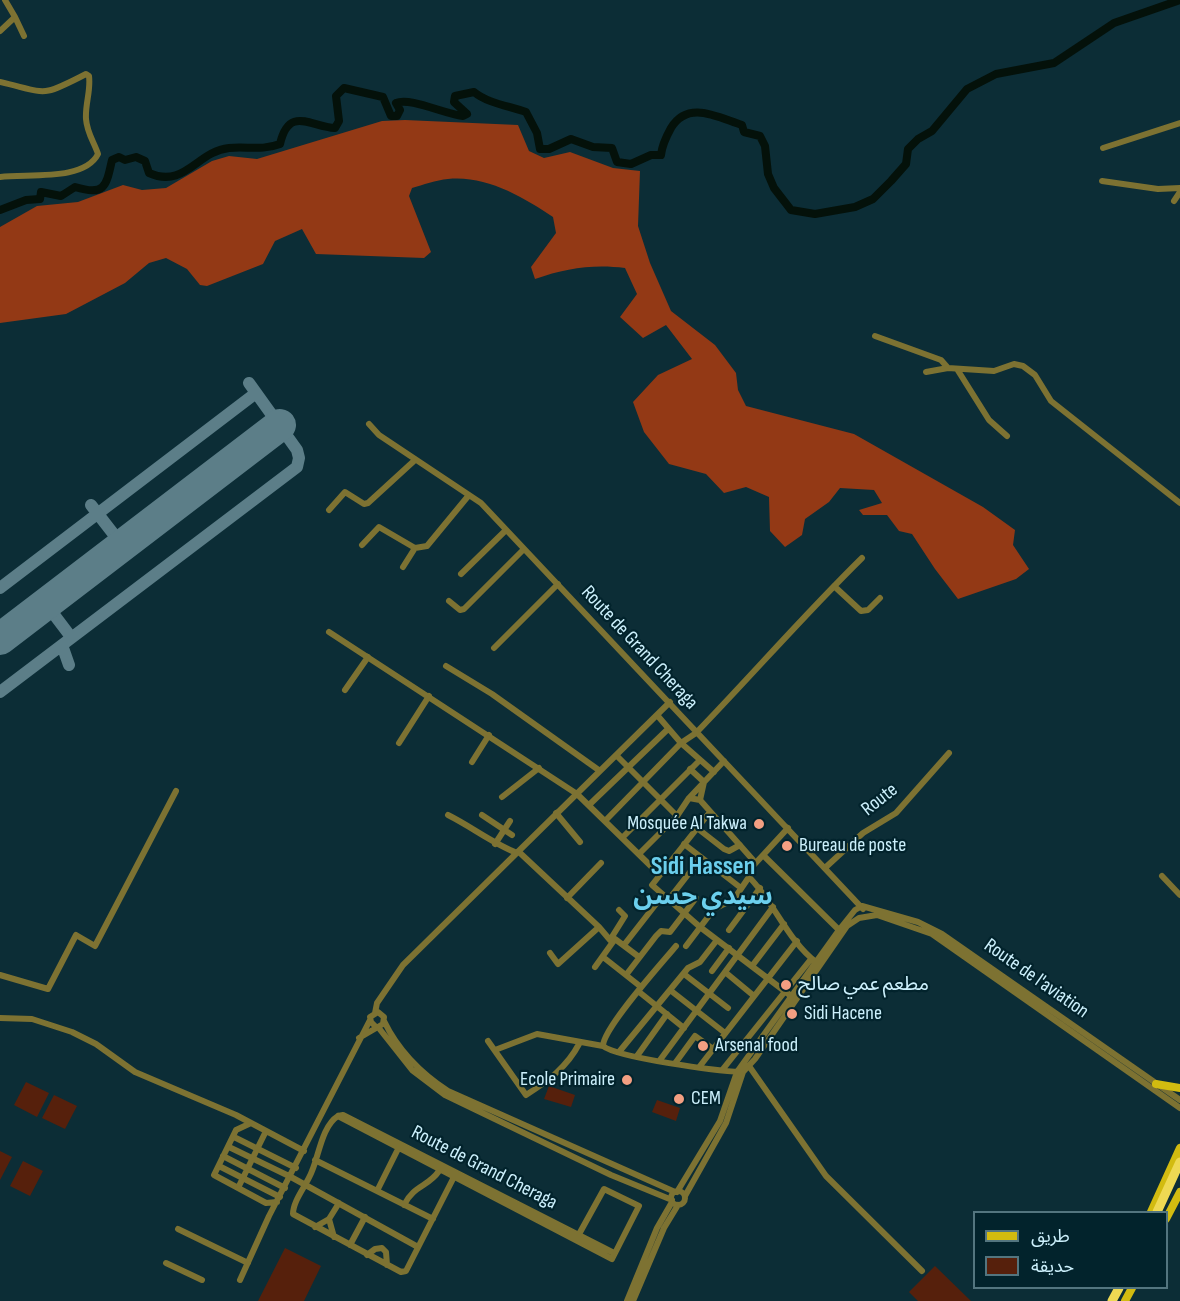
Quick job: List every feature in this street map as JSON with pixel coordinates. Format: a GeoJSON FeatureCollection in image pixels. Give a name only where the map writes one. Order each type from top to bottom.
{"type":"FeatureCollection","features":[{"type":"Feature","properties":{"kind":"highway"},"geometry":{"type":"LineString","coordinates":[[1157,1211],[1180,1162]]}},
{"type":"Feature","properties":{"kind":"highway"},"geometry":{"type":"LineString","coordinates":[[1164,1211],[1180,1177]]}},
{"type":"Feature","properties":{"kind":"main road"},"geometry":{"type":"LineString","coordinates":[[1156,1084],[1180,1088]]}},
{"type":"Feature","properties":{"kind":"main road"},"geometry":{"type":"LineString","coordinates":[[1151,1211],[1180,1148]]}},
{"type":"Feature","properties":{"kind":"main road"},"geometry":{"type":"LineString","coordinates":[[1168,1217],[1180,1192]]}},
{"type":"Feature","properties":{"kind":"street"},"geometry":{"type":"LineString","coordinates":[[5,0],[24,36]]}},
{"type":"Feature","properties":{"kind":"street"},"geometry":{"type":"LineString","coordinates":[[0,31],[15,17]]}},
{"type":"Feature","properties":{"kind":"street"},"geometry":{"type":"LineString","coordinates":[[0,82],[22,89],[48,93],[86,75],[89,76],[90,88],[86,118],[88,136],[98,154],[92,162],[68,172],[0,177]]}},
{"type":"Feature","properties":{"kind":"street"},"geometry":{"type":"LineString","coordinates":[[1103,148],[1180,123]]}},
{"type":"Feature","properties":{"kind":"street"},"geometry":{"type":"LineString","coordinates":[[1102,181],[1180,190],[1174,201]]}},
{"type":"Feature","properties":{"kind":"street"},"geometry":{"type":"LineString","coordinates":[[875,336],[941,360],[948,368]]}},
{"type":"Feature","properties":{"kind":"street"},"geometry":{"type":"LineString","coordinates":[[926,372],[948,368],[994,371],[1014,364],[1023,366],[1035,375],[1051,401],[1180,503]]}},
{"type":"Feature","properties":{"kind":"street"},"geometry":{"type":"LineString","coordinates":[[957,369],[989,420],[1007,436]]}},
{"type":"Feature","properties":{"kind":"street","name":"Route de Grand Cheraga"},"geometry":{"type":"LineString","coordinates":[[369,424],[379,435],[469,495],[506,530],[670,702],[696,733],[826,867],[862,906],[866,915]]}},
{"type":"Feature","properties":{"kind":"street"},"geometry":{"type":"LineString","coordinates":[[329,510],[345,492],[364,504],[368,503],[415,460]]}},
{"type":"Feature","properties":{"kind":"street"},"geometry":{"type":"LineString","coordinates":[[362,545],[378,527],[381,527],[415,548],[427,546],[469,495]]}},
{"type":"Feature","properties":{"kind":"street"},"geometry":{"type":"LineString","coordinates":[[460,574],[506,530]]}},
{"type":"Feature","properties":{"kind":"street"},"geometry":{"type":"LineString","coordinates":[[403,567],[415,548]]}},
{"type":"Feature","properties":{"kind":"street"},"geometry":{"type":"LineString","coordinates":[[449,601],[460,610],[464,609],[524,549]]}},
{"type":"Feature","properties":{"kind":"street"},"geometry":{"type":"LineString","coordinates":[[605,821],[681,743],[696,733],[862,558]]}},
{"type":"Feature","properties":{"kind":"street"},"geometry":{"type":"LineString","coordinates":[[494,648],[558,584]]}},
{"type":"Feature","properties":{"kind":"street"},"geometry":{"type":"LineString","coordinates":[[834,586],[862,611],[869,609],[880,598]]}},
{"type":"Feature","properties":{"kind":"street"},"geometry":{"type":"LineString","coordinates":[[329,632],[578,794],[660,875]]}},
{"type":"Feature","properties":{"kind":"street"},"geometry":{"type":"LineString","coordinates":[[345,690],[368,657]]}},
{"type":"Feature","properties":{"kind":"street"},"geometry":{"type":"LineString","coordinates":[[446,666],[492,694],[600,771]]}},
{"type":"Feature","properties":{"kind":"street"},"geometry":{"type":"LineString","coordinates":[[399,743],[429,696]]}},
{"type":"Feature","properties":{"kind":"street"},"geometry":{"type":"LineString","coordinates":[[359,1038],[377,1027],[381,1016],[383,994],[403,965],[670,702]]}},
{"type":"Feature","properties":{"kind":"street"},"geometry":{"type":"LineString","coordinates":[[657,715],[681,743],[714,771]]}},
{"type":"Feature","properties":{"kind":"street"},"geometry":{"type":"LineString","coordinates":[[589,805],[668,729]]}},
{"type":"Feature","properties":{"kind":"street"},"geometry":{"type":"LineString","coordinates":[[472,762],[489,735]]}},
{"type":"Feature","properties":{"kind":"street","name":"Route"},"geometry":{"type":"LineString","coordinates":[[826,867],[863,833],[896,813],[949,753]]}},
{"type":"Feature","properties":{"kind":"street"},"geometry":{"type":"LineString","coordinates":[[617,756],[677,816]]}},
{"type":"Feature","properties":{"kind":"street"},"geometry":{"type":"LineString","coordinates":[[622,838],[699,760]]}},
{"type":"Feature","properties":{"kind":"street"},"geometry":{"type":"LineString","coordinates":[[639,854],[677,816],[689,798],[724,761]]}},
{"type":"Feature","properties":{"kind":"street"},"geometry":{"type":"LineString","coordinates":[[502,797],[539,768]]}},
{"type":"Feature","properties":{"kind":"street"},"geometry":{"type":"LineString","coordinates":[[690,769],[704,782]]}},
{"type":"Feature","properties":{"kind":"street"},"geometry":{"type":"LineString","coordinates":[[700,800],[704,782]]}},
{"type":"Feature","properties":{"kind":"street"},"geometry":{"type":"LineString","coordinates":[[0,975],[48,989],[76,935],[94,946],[176,791]]}},
{"type":"Feature","properties":{"kind":"street"},"geometry":{"type":"LineString","coordinates":[[686,946],[714,909],[734,899],[749,877],[753,860],[700,800],[689,798]]}},
{"type":"Feature","properties":{"kind":"street"},"geometry":{"type":"LineString","coordinates":[[710,812],[652,885],[700,927],[792,996]]}},
{"type":"Feature","properties":{"kind":"street"},"geometry":{"type":"LineString","coordinates":[[556,813],[580,842]]}},
{"type":"Feature","properties":{"kind":"street"},"geometry":{"type":"LineString","coordinates":[[482,814],[512,835]]}},
{"type":"Feature","properties":{"kind":"street"},"geometry":{"type":"LineString","coordinates":[[448,815],[471,826],[495,844],[518,853],[599,927],[610,940],[626,916],[619,910]]}},
{"type":"Feature","properties":{"kind":"street"},"geometry":{"type":"LineString","coordinates":[[495,844],[510,821]]}},
{"type":"Feature","properties":{"kind":"street"},"geometry":{"type":"LineString","coordinates":[[697,828],[729,851],[740,845]]}},
{"type":"Feature","properties":{"kind":"street"},"geometry":{"type":"LineString","coordinates":[[751,868],[788,828]]}},
{"type":"Feature","properties":{"kind":"street"},"geometry":{"type":"LineString","coordinates":[[684,844],[741,888]]}},
{"type":"Feature","properties":{"kind":"street"},"geometry":{"type":"LineString","coordinates":[[764,855],[838,930]]}},
{"type":"Feature","properties":{"kind":"street"},"geometry":{"type":"LineString","coordinates":[[624,945],[701,858]]}},
{"type":"Feature","properties":{"kind":"street"},"geometry":{"type":"LineString","coordinates":[[567,898],[601,863]]}},
{"type":"Feature","properties":{"kind":"street"},"geometry":{"type":"LineString","coordinates":[[1162,876],[1180,895]]}},
{"type":"Feature","properties":{"kind":"street"},"geometry":{"type":"LineString","coordinates":[[749,877],[760,888],[784,924],[814,960]]}},
{"type":"Feature","properties":{"kind":"street"},"geometry":{"type":"LineString","coordinates":[[729,930],[760,888]]}},
{"type":"Feature","properties":{"kind":"street"},"geometry":{"type":"LineString","coordinates":[[626,975],[656,936],[660,932],[670,932],[696,898]]}},
{"type":"Feature","properties":{"kind":"street"},"geometry":{"type":"LineString","coordinates":[[370,1020],[412,1070],[445,1095],[611,1175],[674,1202],[684,1202],[685,1196],[726,1123],[740,1072],[749,1066],[814,960],[855,910],[862,906]]}},
{"type":"Feature","properties":{"kind":"street","name":"Route de l'aviation"},"geometry":{"type":"LineString","coordinates":[[862,906],[910,919],[942,934],[1180,1100]]}},
{"type":"Feature","properties":{"kind":"street"},"geometry":{"type":"LineString","coordinates":[[660,1060],[773,907]]}},
{"type":"Feature","properties":{"kind":"street"},"geometry":{"type":"LineString","coordinates":[[633,1301],[664,1228],[676,1192],[720,1121],[740,1072],[792,996],[847,926],[866,915],[882,916],[940,938],[1180,1108]]}},
{"type":"Feature","properties":{"kind":"street"},"geometry":{"type":"LineString","coordinates":[[752,966],[784,924]]}},
{"type":"Feature","properties":{"kind":"street"},"geometry":{"type":"LineString","coordinates":[[550,953],[558,964],[599,927]]}},
{"type":"Feature","properties":{"kind":"street"},"geometry":{"type":"LineString","coordinates":[[596,967],[615,939],[639,957]]}},
{"type":"Feature","properties":{"kind":"street"},"geometry":{"type":"LineString","coordinates":[[619,1052],[656,1005],[684,974],[700,962],[717,940]]}},
{"type":"Feature","properties":{"kind":"street"},"geometry":{"type":"LineString","coordinates":[[700,1066],[797,941]]}},
{"type":"Feature","properties":{"kind":"street"},"geometry":{"type":"LineString","coordinates":[[603,1046],[606,1034],[676,946]]}},
{"type":"Feature","properties":{"kind":"street"},"geometry":{"type":"LineString","coordinates":[[712,971],[729,948]]}},
{"type":"Feature","properties":{"kind":"street"},"geometry":{"type":"LineString","coordinates":[[603,957],[684,1028]]}},
{"type":"Feature","properties":{"kind":"street"},"geometry":{"type":"LineString","coordinates":[[725,972],[754,996]]}},
{"type":"Feature","properties":{"kind":"street"},"geometry":{"type":"LineString","coordinates":[[684,974],[728,1008]]}},
{"type":"Feature","properties":{"kind":"street"},"geometry":{"type":"LineString","coordinates":[[670,990],[725,1033]]}},
{"type":"Feature","properties":{"kind":"street"},"geometry":{"type":"LineString","coordinates":[[723,1069],[792,996]]}},
{"type":"Feature","properties":{"kind":"street"},"geometry":{"type":"LineString","coordinates":[[637,1056],[667,1014]]}},
{"type":"Feature","properties":{"kind":"street"},"geometry":{"type":"LineString","coordinates":[[240,1280],[359,1038],[370,1020],[381,1016]]}},
{"type":"Feature","properties":{"kind":"street"},"geometry":{"type":"LineString","coordinates":[[381,1016],[393,1037],[416,1065],[448,1091],[685,1196]]}},
{"type":"Feature","properties":{"kind":"street"},"geometry":{"type":"LineString","coordinates":[[0,1018],[32,1019],[72,1032],[96,1044],[135,1072],[251,1123],[304,1151]]}},
{"type":"Feature","properties":{"kind":"street"},"geometry":{"type":"LineString","coordinates":[[495,1050],[537,1034],[579,1044],[603,1046],[637,1056],[740,1072]]}},
{"type":"Feature","properties":{"kind":"street"},"geometry":{"type":"LineString","coordinates":[[676,1062],[695,1036],[713,1049]]}},
{"type":"Feature","properties":{"kind":"street"},"geometry":{"type":"LineString","coordinates":[[488,1041],[526,1095],[560,1071],[572,1059],[579,1044]]}},
{"type":"Feature","properties":{"kind":"street"},"geometry":{"type":"LineString","coordinates":[[749,1066],[826,1176],[922,1271]]}},
{"type":"Feature","properties":{"kind":"street","name":"Route de Grand Cheraga"},"geometry":{"type":"LineString","coordinates":[[338,1116],[343,1115],[613,1256]]}},
{"type":"Feature","properties":{"kind":"street"},"geometry":{"type":"LineString","coordinates":[[455,1175],[405,1272],[367,1255],[293,1214],[333,1120],[338,1116],[439,1171],[455,1175],[613,1256],[639,1206],[604,1189],[578,1236]]}},
{"type":"Feature","properties":{"kind":"street"},"geometry":{"type":"LineString","coordinates":[[251,1123],[238,1129],[214,1175],[266,1203],[278,1200]]}},
{"type":"Feature","properties":{"kind":"street"},"geometry":{"type":"LineString","coordinates":[[238,1188],[266,1131]]}},
{"type":"Feature","properties":{"kind":"street"},"geometry":{"type":"LineString","coordinates":[[234,1137],[296,1168]]}},
{"type":"Feature","properties":{"kind":"street"},"geometry":{"type":"LineString","coordinates":[[229,1147],[291,1177],[418,1247]]}},
{"type":"Feature","properties":{"kind":"street"},"geometry":{"type":"LineString","coordinates":[[377,1191],[398,1149]]}},
{"type":"Feature","properties":{"kind":"street"},"geometry":{"type":"LineString","coordinates":[[224,1156],[285,1188]]}},
{"type":"Feature","properties":{"kind":"street"},"geometry":{"type":"LineString","coordinates":[[315,1160],[433,1219]]}},
{"type":"Feature","properties":{"kind":"street"},"geometry":{"type":"LineString","coordinates":[[219,1166],[278,1200]]}},
{"type":"Feature","properties":{"kind":"street"},"geometry":{"type":"LineString","coordinates":[[404,1205],[414,1189],[430,1182],[439,1171]]}},
{"type":"Feature","properties":{"kind":"street"},"geometry":{"type":"LineString","coordinates":[[627,1301],[657,1228],[674,1202]]}},
{"type":"Feature","properties":{"kind":"street"},"geometry":{"type":"LineString","coordinates":[[315,1227],[329,1219],[339,1203]]}},
{"type":"Feature","properties":{"kind":"street"},"geometry":{"type":"LineString","coordinates":[[350,1245],[365,1217]]}},
{"type":"Feature","properties":{"kind":"street"},"geometry":{"type":"LineString","coordinates":[[329,1219],[334,1237]]}},
{"type":"Feature","properties":{"kind":"street"},"geometry":{"type":"LineString","coordinates":[[178,1229],[248,1263]]}},
{"type":"Feature","properties":{"kind":"street"},"geometry":{"type":"LineString","coordinates":[[367,1255],[375,1249],[385,1249],[387,1265]]}},
{"type":"Feature","properties":{"kind":"street"},"geometry":{"type":"LineString","coordinates":[[166,1263],[202,1280]]}},
{"type":"Feature","properties":{"kind":"green space"},"geometry":{"type":"Polygon","coordinates":[[[26,1082],[49,1093],[37,1117],[14,1105],[26,1082]]]}},
{"type":"Feature","properties":{"kind":"green space"},"geometry":{"type":"Polygon","coordinates":[[[549,1086],[575,1095],[571,1107],[544,1099],[549,1086]]]}},
{"type":"Feature","properties":{"kind":"green space"},"geometry":{"type":"Polygon","coordinates":[[[54,1095],[77,1106],[65,1129],[42,1118],[54,1095]]]}},
{"type":"Feature","properties":{"kind":"green space"},"geometry":{"type":"Polygon","coordinates":[[[657,1100],[680,1108],[676,1121],[652,1112],[657,1100]]]}},
{"type":"Feature","properties":{"kind":"green space"},"geometry":{"type":"Polygon","coordinates":[[[0,1151],[12,1157],[0,1180],[0,1151]]]}},
{"type":"Feature","properties":{"kind":"green space"},"geometry":{"type":"Polygon","coordinates":[[[23,1161],[43,1171],[30,1196],[10,1186],[23,1161]]]}},
{"type":"Feature","properties":{"kind":"green space"},"geometry":{"type":"Polygon","coordinates":[[[285,1248],[321,1266],[304,1301],[258,1301],[285,1248]]]}},
{"type":"Feature","properties":{"kind":"green space"},"geometry":{"type":"Polygon","coordinates":[[[935,1266],[971,1301],[918,1301],[909,1292],[935,1266]]]}},
{"type":"Feature","properties":{"kind":"shaded area"},"geometry":{"type":"Polygon","coordinates":[[[382,121],[518,125],[529,151],[544,158],[570,152],[613,168],[640,171],[638,226],[650,263],[671,311],[715,345],[736,373],[738,390],[746,406],[854,434],[983,507],[1015,530],[1013,545],[1029,569],[1016,579],[958,599],[912,534],[899,531],[887,515],[863,515],[859,510],[882,503],[874,490],[840,488],[829,502],[805,519],[802,535],[785,547],[770,531],[769,497],[746,487],[724,493],[706,474],[669,464],[644,432],[633,402],[658,375],[692,359],[666,325],[643,338],[620,317],[637,294],[625,268],[602,266],[580,268],[535,279],[531,267],[556,233],[553,217],[517,195],[476,180],[448,179],[412,188],[409,196],[431,252],[424,258],[316,254],[302,229],[275,241],[263,264],[207,286],[200,285],[187,269],[166,258],[149,263],[125,283],[66,314],[0,323],[0,227],[37,206],[78,202],[123,185],[142,190],[166,188],[212,161],[229,156],[257,159],[382,121]]]}},
{"type":"Feature","properties":{"kind":"waterway"},"geometry":{"type":"LineString","coordinates":[[0,210],[26,200],[40,199],[41,192],[61,196],[75,187],[98,190],[106,183],[112,160],[119,157],[125,160],[136,157],[145,161],[149,173],[161,177],[172,176],[182,173],[208,155],[218,151],[280,144],[284,132],[289,125],[295,122],[309,122],[335,128],[339,121],[336,96],[344,88],[383,97],[391,116],[397,116],[400,110],[396,103],[402,102],[463,116],[467,114],[454,102],[455,96],[474,92],[492,102],[526,112],[537,133],[540,149],[549,149],[571,139],[593,147],[612,148],[617,162],[631,164],[651,155],[661,155],[671,128],[686,115],[694,113],[713,115],[742,125],[744,132],[760,136],[765,146],[768,174],[774,188],[791,210],[815,214],[855,207],[873,199],[891,181],[906,164],[908,149],[918,139],[932,131],[967,89],[996,74],[1054,63],[1114,23],[1180,0]]}},
{"type":"Feature","properties":{"kind":"taxiway"},"geometry":{"type":"LineString","coordinates":[[0,692],[297,467],[299,458],[297,450],[249,383]]}},
{"type":"Feature","properties":{"kind":"taxiway"},"geometry":{"type":"LineString","coordinates":[[0,588],[256,393]]}},
{"type":"Feature","properties":{"kind":"taxiway"},"geometry":{"type":"LineString","coordinates":[[91,505],[122,545]]}},
{"type":"Feature","properties":{"kind":"taxiway"},"geometry":{"type":"LineString","coordinates":[[46,604],[71,637]]}},
{"type":"Feature","properties":{"kind":"taxiway"},"geometry":{"type":"LineString","coordinates":[[62,645],[69,665]]}},
{"type":"Feature","properties":{"kind":"runway"},"geometry":{"type":"LineString","coordinates":[[0,639],[280,425]]}},
{"type":"Feature","properties":{"kind":"place","name":"Mosquée Al Takwa"},"geometry":{"type":"Point","coordinates":[759,824]}},
{"type":"Feature","properties":{"kind":"place","name":"Bureau de poste"},"geometry":{"type":"Point","coordinates":[787,846]}},
{"type":"Feature","properties":{"kind":"place","name":"مطعم عمي صالح"},"geometry":{"type":"Point","coordinates":[786,985]}},
{"type":"Feature","properties":{"kind":"place","name":"Sidi Hacene"},"geometry":{"type":"Point","coordinates":[792,1014]}},
{"type":"Feature","properties":{"kind":"place","name":"Arsenal food"},"geometry":{"type":"Point","coordinates":[703,1046]}},
{"type":"Feature","properties":{"kind":"place","name":"Ecole Primaire"},"geometry":{"type":"Point","coordinates":[627,1080]}},
{"type":"Feature","properties":{"kind":"place","name":"CEM"},"geometry":{"type":"Point","coordinates":[679,1099]}},
{"type":"Feature","properties":{"kind":"district","name":"Sidi Hassen سيدي حسن"},"geometry":{"type":"Point","coordinates":[703,882]}}]}
